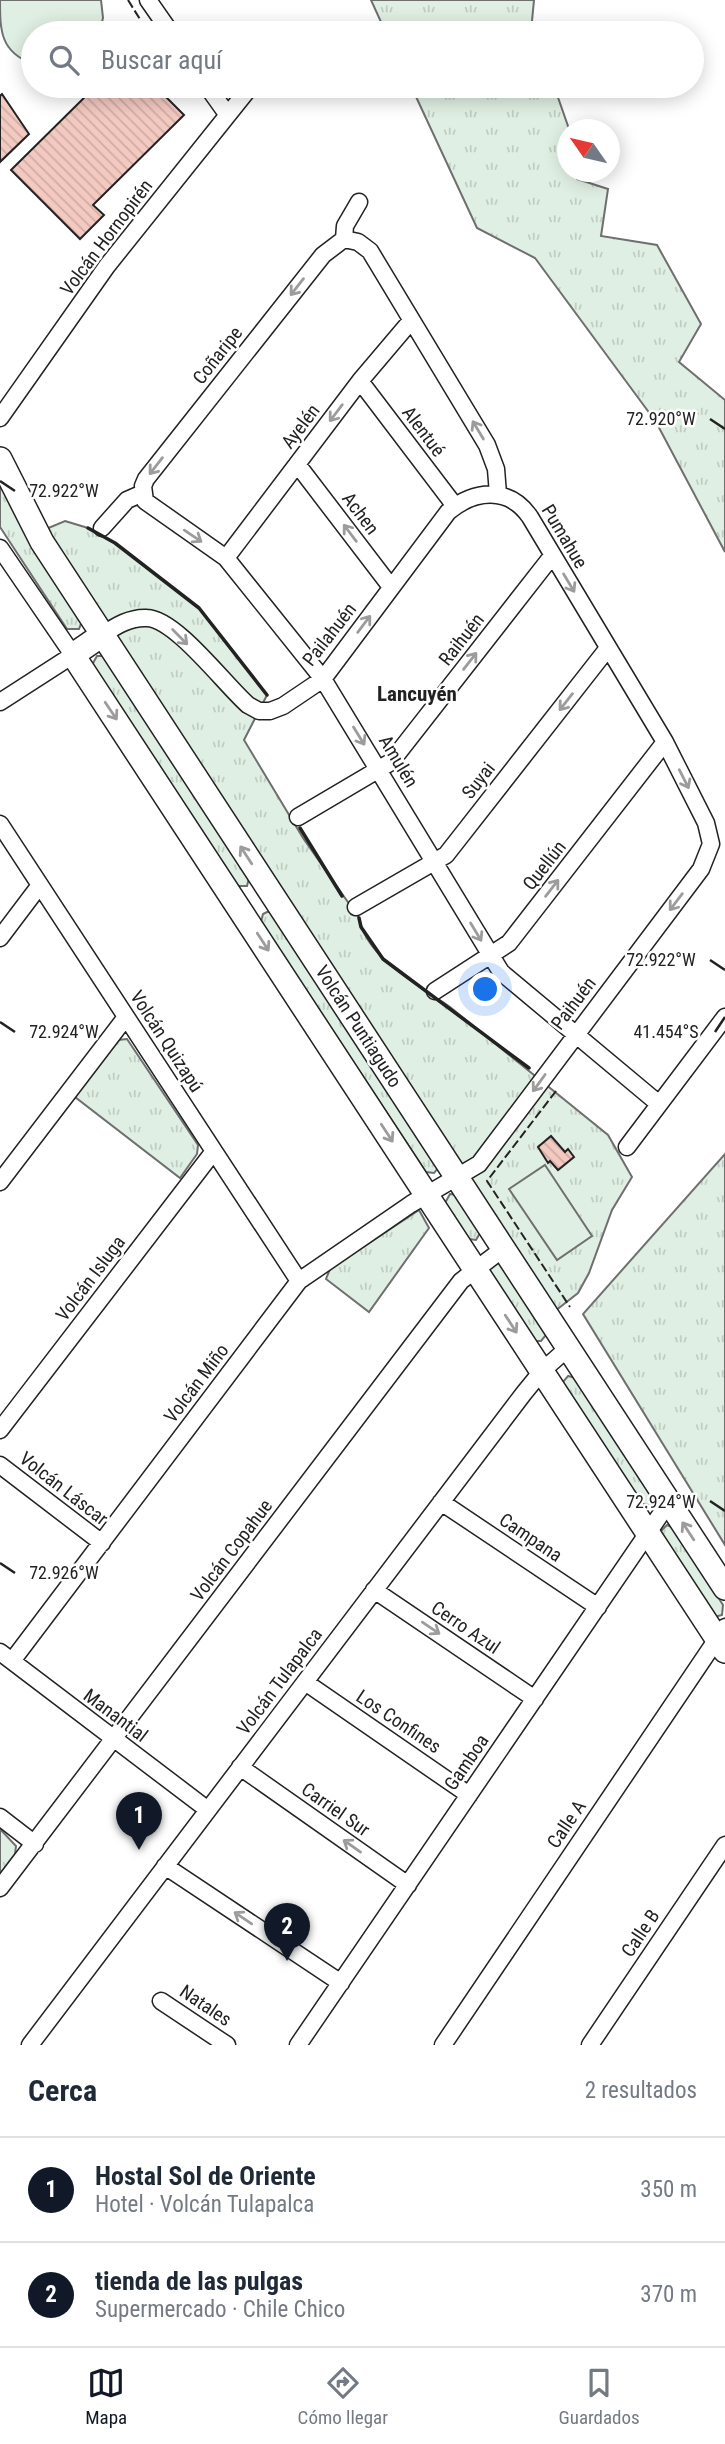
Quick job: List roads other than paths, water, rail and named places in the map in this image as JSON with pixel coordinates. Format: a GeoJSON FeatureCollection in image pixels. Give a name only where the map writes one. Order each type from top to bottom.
{"type":"FeatureCollection","features":[{"type":"Feature","properties":{"kind":"main road","name":"Volcán Puntiagudo"},"geometry":{"type":"LineString","coordinates":[[0,459],[31,524],[102,635],[725,1588]]}},
{"type":"Feature","properties":{"kind":"main road"},"geometry":{"type":"LineString","coordinates":[[73,655],[102,635]]}},
{"type":"Feature","properties":{"kind":"main road","name":"Volcán Puntiagudo"},"geometry":{"type":"LineString","coordinates":[[73,655],[648,1532],[722,1639]]}},
{"type":"Feature","properties":{"kind":"main road"},"geometry":{"type":"LineString","coordinates":[[240,908],[270,891]]}},
{"type":"Feature","properties":{"kind":"street"},"geometry":{"type":"LineString","coordinates":[[148,0],[163,21]]}},
{"type":"Feature","properties":{"kind":"street"},"geometry":{"type":"LineString","coordinates":[[216,98],[227,114]]}},
{"type":"Feature","properties":{"kind":"street","name":"Volcán Hornopirén"},"geometry":{"type":"LineString","coordinates":[[0,418],[107,266],[241,98]]}},
{"type":"Feature","properties":{"kind":"street","name":"Coñaripe"},"geometry":{"type":"LineString","coordinates":[[102,528],[127,500],[143,493],[146,479],[314,265],[331,246],[344,239],[345,226],[359,202]]}},
{"type":"Feature","properties":{"kind":"street"},"geometry":{"type":"LineString","coordinates":[[344,239],[358,242],[370,251],[487,445],[496,469],[498,494]]}},
{"type":"Feature","properties":{"kind":"street","name":"Ayelén"},"geometry":{"type":"LineString","coordinates":[[226,558],[360,381],[411,322]]}},
{"type":"Feature","properties":{"kind":"street","name":"Alentué"},"geometry":{"type":"LineString","coordinates":[[360,381],[455,506]]}},
{"type":"Feature","properties":{"kind":"street","name":"Achen"},"geometry":{"type":"LineString","coordinates":[[297,464],[391,587]]}},
{"type":"Feature","properties":{"kind":"street","name":"Amulén"},"geometry":{"type":"LineString","coordinates":[[143,493],[151,507],[226,558],[323,679],[380,768],[491,957],[519,989],[659,1104]]}},
{"type":"Feature","properties":{"kind":"street","name":"Pailahuén"},"geometry":{"type":"LineString","coordinates":[[102,635],[132,619],[159,621],[179,636],[228,687],[259,711],[283,706],[323,679],[442,518],[455,506],[477,496],[498,494]]}},
{"type":"Feature","properties":{"kind":"street","name":"Pumahue"},"geometry":{"type":"LineString","coordinates":[[498,494],[525,510],[665,742],[718,847]]}},
{"type":"Feature","properties":{"kind":"street","name":"Volcán Puntiagudo"},"geometry":{"type":"LineString","coordinates":[[0,548],[73,655]]}},
{"type":"Feature","properties":{"kind":"street","name":"Raihuén"},"geometry":{"type":"LineString","coordinates":[[298,817],[391,762],[552,556]]}},
{"type":"Feature","properties":{"kind":"street","name":"Suyai"},"geometry":{"type":"LineString","coordinates":[[356,907],[446,855],[608,648]]}},
{"type":"Feature","properties":{"kind":"street"},"geometry":{"type":"LineString","coordinates":[[0,702],[73,655]]}},
{"type":"Feature","properties":{"kind":"street","name":"Quellún"},"geometry":{"type":"LineString","coordinates":[[435,991],[509,943],[665,742]]}},
{"type":"Feature","properties":{"kind":"street","name":"Volcán Quizapú"},"geometry":{"type":"LineString","coordinates":[[0,824],[299,1282]]}},
{"type":"Feature","properties":{"kind":"street","name":"Paihuén"},"geometry":{"type":"LineString","coordinates":[[458,1177],[473,1169],[486,1155],[718,847]]}},
{"type":"Feature","properties":{"kind":"street"},"geometry":{"type":"LineString","coordinates":[[0,938],[40,885]]}},
{"type":"Feature","properties":{"kind":"street"},"geometry":{"type":"LineString","coordinates":[[0,1182],[126,1017]]}},
{"type":"Feature","properties":{"kind":"street"},"geometry":{"type":"LineString","coordinates":[[627,1147],[725,1017]]}},
{"type":"Feature","properties":{"kind":"street","name":"Volcán Isluga"},"geometry":{"type":"LineString","coordinates":[[0,1430],[214,1151]]}},
{"type":"Feature","properties":{"kind":"street","name":"Volcán Miño"},"geometry":{"type":"LineString","coordinates":[[6,1657],[102,1543],[299,1282],[458,1177]]}},
{"type":"Feature","properties":{"kind":"street","name":"Volcán Copahue"},"geometry":{"type":"LineString","coordinates":[[0,1888],[461,1281],[504,1248]]}},
{"type":"Feature","properties":{"kind":"street","name":"Volcán Tulapalca"},"geometry":{"type":"LineString","coordinates":[[30,2045],[542,1371],[568,1348]]}},
{"type":"Feature","properties":{"kind":"street","name":"Volcán Láscar"},"geometry":{"type":"LineString","coordinates":[[0,1465],[102,1543]]}},
{"type":"Feature","properties":{"kind":"street","name":"Campana"},"geometry":{"type":"LineString","coordinates":[[441,1502],[598,1607]]}},
{"type":"Feature","properties":{"kind":"street","name":"Gamboa"},"geometry":{"type":"LineString","coordinates":[[298,2045],[669,1502]]}},
{"type":"Feature","properties":{"kind":"street","name":"Cerro Azul"},"geometry":{"type":"LineString","coordinates":[[374,1590],[535,1699]]}},
{"type":"Feature","properties":{"kind":"street","name":"Calle A"},"geometry":{"type":"LineString","coordinates":[[443,2045],[722,1639]]}},
{"type":"Feature","properties":{"kind":"street","name":"Manantial"},"geometry":{"type":"LineString","coordinates":[[6,1657],[208,1810]]}},
{"type":"Feature","properties":{"kind":"street","name":"Los Confines"},"geometry":{"type":"LineString","coordinates":[[305,1682],[470,1795]]}},
{"type":"Feature","properties":{"kind":"street","name":"Carriel Sur"},"geometry":{"type":"LineString","coordinates":[[240,1768],[408,1885]]}},
{"type":"Feature","properties":{"kind":"street"},"geometry":{"type":"LineString","coordinates":[[0,1817],[34,1843]]}},
{"type":"Feature","properties":{"kind":"street","name":"Calle B"},"geometry":{"type":"LineString","coordinates":[[590,2045],[725,1845]]}},
{"type":"Feature","properties":{"kind":"street"},"geometry":{"type":"LineString","coordinates":[[166,1866],[341,1983]]}},
{"type":"Feature","properties":{"kind":"street","name":"Natales"},"geometry":{"type":"LineString","coordinates":[[161,2001],[227,2045]]}},
{"type":"Feature","properties":{"kind":"place","name":"Hostal Sol de Oriente"},"geometry":{"type":"Point","coordinates":[139,1850]}},
{"type":"Feature","properties":{"kind":"place","name":"tienda de las pulgas"},"geometry":{"type":"Point","coordinates":[287,1961]}},
{"type":"Feature","properties":{"kind":"district","name":"Lancuyén"},"geometry":{"type":"Point","coordinates":[417,694]}}]}
